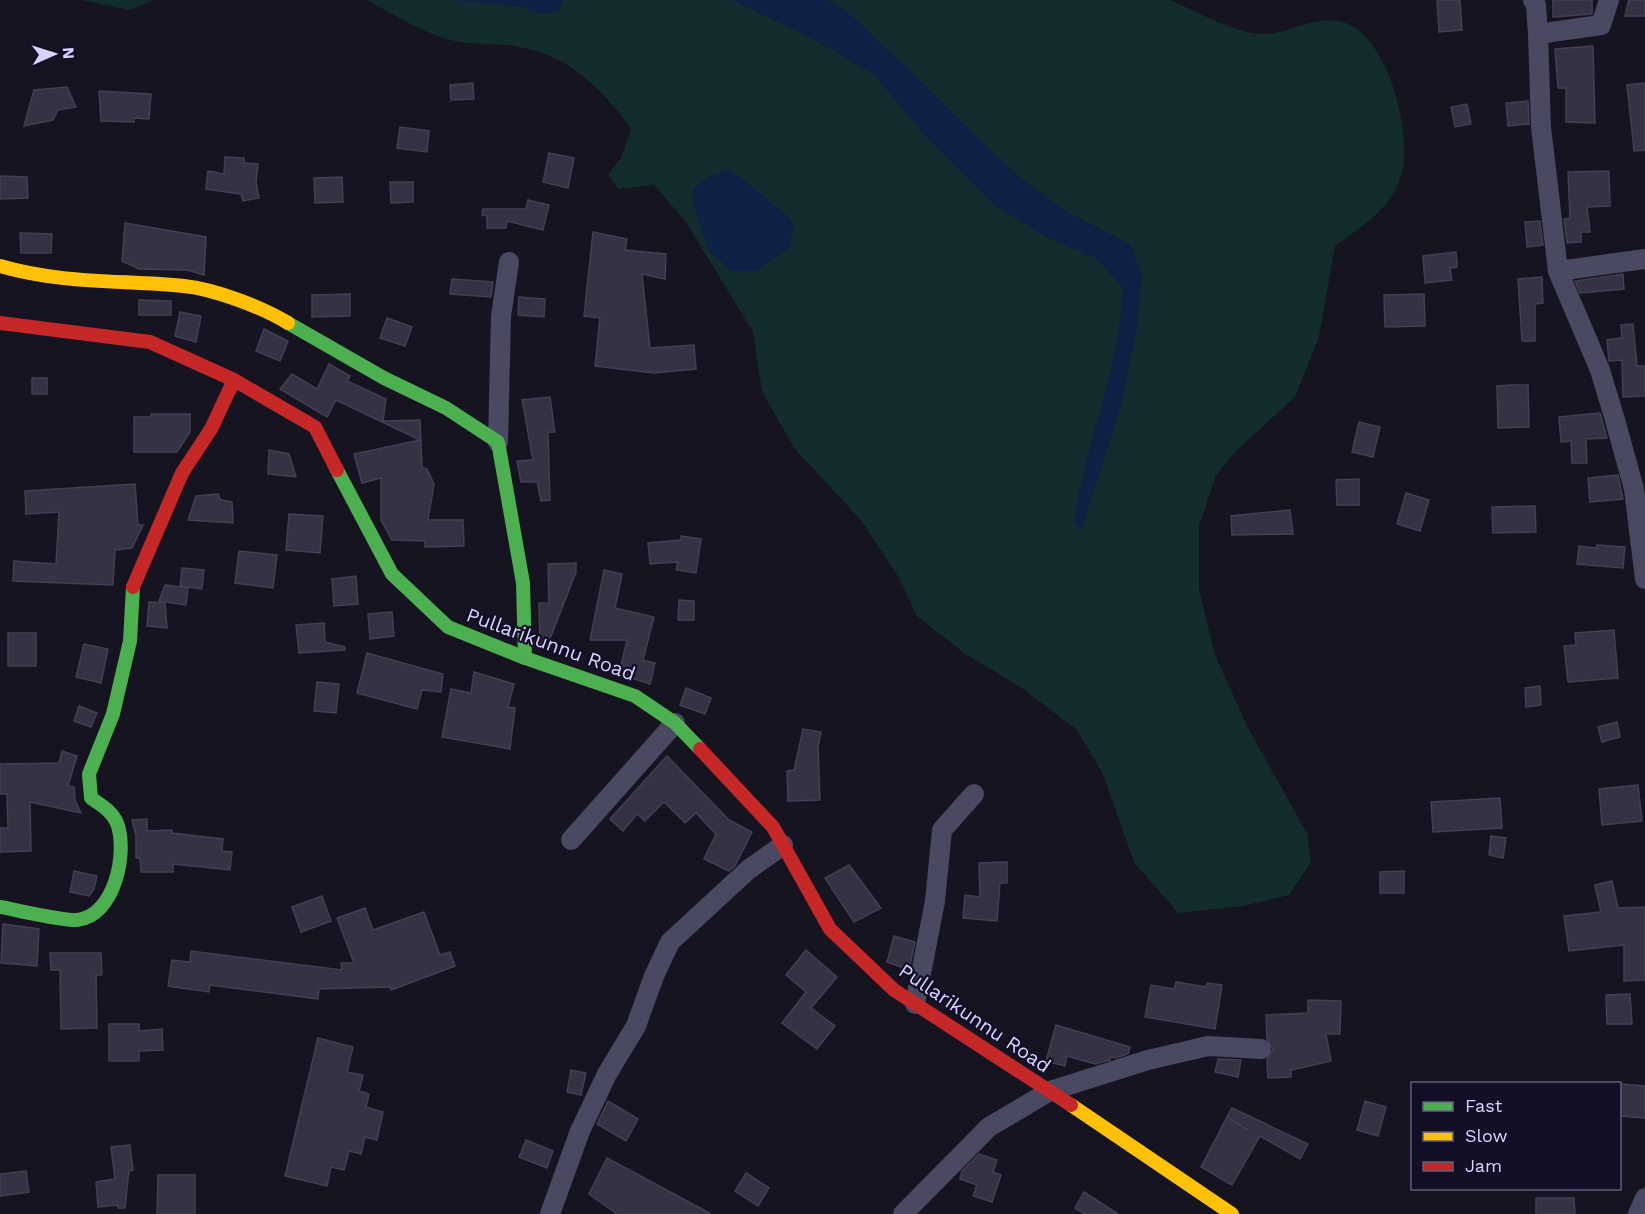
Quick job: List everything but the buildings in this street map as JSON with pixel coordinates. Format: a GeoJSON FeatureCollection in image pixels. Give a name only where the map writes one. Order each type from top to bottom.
{"type":"FeatureCollection","features":[{"type":"Feature","properties":{"kind":"main road"},"geometry":{"type":"LineString","coordinates":[[0,266],[21,272],[100,283],[186,286],[232,299],[280,318],[384,378],[446,408],[498,442],[523,583],[525,658]]}},
{"type":"Feature","properties":{"kind":"main road","name":"Pullarikunnu Road"},"geometry":{"type":"LineString","coordinates":[[0,323],[150,342],[234,380],[315,427],[392,574],[448,627],[525,658],[635,696],[675,723],[773,827],[830,928],[894,990],[1050,1091],[1232,1214]]}},
{"type":"Feature","properties":{"kind":"main road"},"geometry":{"type":"LineString","coordinates":[[0,907],[78,920],[101,906],[115,884],[120,861],[119,832],[113,816],[91,798],[89,774],[113,714],[130,641],[133,587],[182,473],[211,429],[234,380]]}},
{"type":"Feature","properties":{"kind":"street"},"geometry":{"type":"LineString","coordinates":[[1533,0],[1536,5],[1538,34],[1540,127],[1558,271],[1600,369],[1615,420],[1634,489],[1645,579]]}},
{"type":"Feature","properties":{"kind":"street"},"geometry":{"type":"LineString","coordinates":[[1538,34],[1601,25],[1609,0]]}},
{"type":"Feature","properties":{"kind":"street"},"geometry":{"type":"LineString","coordinates":[[1558,271],[1645,259]]}},
{"type":"Feature","properties":{"kind":"street"},"geometry":{"type":"LineString","coordinates":[[498,442],[501,316],[509,262]]}},
{"type":"Feature","properties":{"kind":"street"},"geometry":{"type":"LineString","coordinates":[[571,840],[675,723]]}},
{"type":"Feature","properties":{"kind":"street"},"geometry":{"type":"LineString","coordinates":[[915,1004],[934,901],[942,830],[974,794]]}},
{"type":"Feature","properties":{"kind":"street"},"geometry":{"type":"LineString","coordinates":[[550,1214],[580,1131],[607,1074],[636,1026],[654,976],[670,942],[748,870],[783,845]]}},
{"type":"Feature","properties":{"kind":"street"},"geometry":{"type":"LineString","coordinates":[[903,1214],[989,1127],[1050,1091],[1148,1060],[1208,1047],[1261,1049]]}},
{"type":"Feature","properties":{"kind":"street"},"geometry":{"type":"LineString","coordinates":[[1638,1214],[1645,1198]]}},
{"type":"Feature","properties":{"kind":"green space"},"geometry":{"type":"Polygon","coordinates":[[[81,0],[154,0],[130,10],[81,0]]]}},
{"type":"Feature","properties":{"kind":"green space"},"geometry":{"type":"Polygon","coordinates":[[[367,0],[1170,0],[1226,25],[1259,34],[1271,34],[1328,20],[1352,26],[1366,37],[1378,53],[1396,96],[1404,142],[1404,162],[1400,179],[1389,200],[1381,209],[1335,246],[1319,337],[1295,397],[1237,450],[1216,475],[1199,526],[1199,590],[1215,655],[1248,728],[1307,833],[1311,862],[1289,895],[1243,906],[1178,913],[1134,862],[1102,772],[1076,729],[1019,686],[964,653],[917,616],[899,578],[860,519],[795,449],[762,392],[753,332],[686,222],[654,185],[618,189],[608,174],[621,158],[631,129],[597,88],[569,66],[553,57],[512,46],[467,43],[448,39],[412,25],[367,0]]]}},
{"type":"Feature","properties":{"kind":"water"},"geometry":{"type":"Polygon","coordinates":[[[455,0],[563,0],[558,11],[542,14],[522,7],[455,0]]]}},
{"type":"Feature","properties":{"kind":"water"},"geometry":{"type":"Polygon","coordinates":[[[732,0],[828,0],[856,19],[1020,178],[1069,213],[1130,244],[1142,275],[1137,328],[1121,406],[1081,531],[1074,523],[1079,494],[1116,347],[1123,288],[1096,258],[1043,236],[991,202],[928,139],[874,75],[817,41],[732,0]]]}},
{"type":"Feature","properties":{"kind":"water"},"geometry":{"type":"Polygon","coordinates":[[[730,169],[790,218],[793,227],[790,248],[756,271],[732,271],[709,251],[692,201],[693,188],[713,175],[730,169]]]}},
{"type":"Feature","properties":{"kind":"traffic: fast"},"geometry":{"type":"LineString","coordinates":[[288,323],[384,378],[446,408],[498,442],[523,583],[525,658]]}},
{"type":"Feature","properties":{"kind":"traffic: fast"},"geometry":{"type":"LineString","coordinates":[[337,470],[392,574],[448,627],[525,658],[635,696],[675,723],[700,749]]}},
{"type":"Feature","properties":{"kind":"traffic: fast"},"geometry":{"type":"LineString","coordinates":[[0,907],[77,920],[90,916],[101,907],[115,881],[121,850],[120,835],[115,819],[91,798],[89,774],[113,714],[130,641],[133,587]]}},
{"type":"Feature","properties":{"kind":"traffic: slow"},"geometry":{"type":"LineString","coordinates":[[0,266],[69,279],[196,288],[237,300],[288,323]]}},
{"type":"Feature","properties":{"kind":"traffic: slow"},"geometry":{"type":"LineString","coordinates":[[1071,1105],[1232,1214]]}},
{"type":"Feature","properties":{"kind":"traffic: jam"},"geometry":{"type":"LineString","coordinates":[[0,323],[150,342],[234,380],[315,427],[337,470]]}},
{"type":"Feature","properties":{"kind":"traffic: jam"},"geometry":{"type":"LineString","coordinates":[[133,587],[182,473],[211,429],[234,380]]}},
{"type":"Feature","properties":{"kind":"traffic: jam"},"geometry":{"type":"LineString","coordinates":[[700,749],[773,827],[830,929],[894,990],[1071,1105]]}}]}
